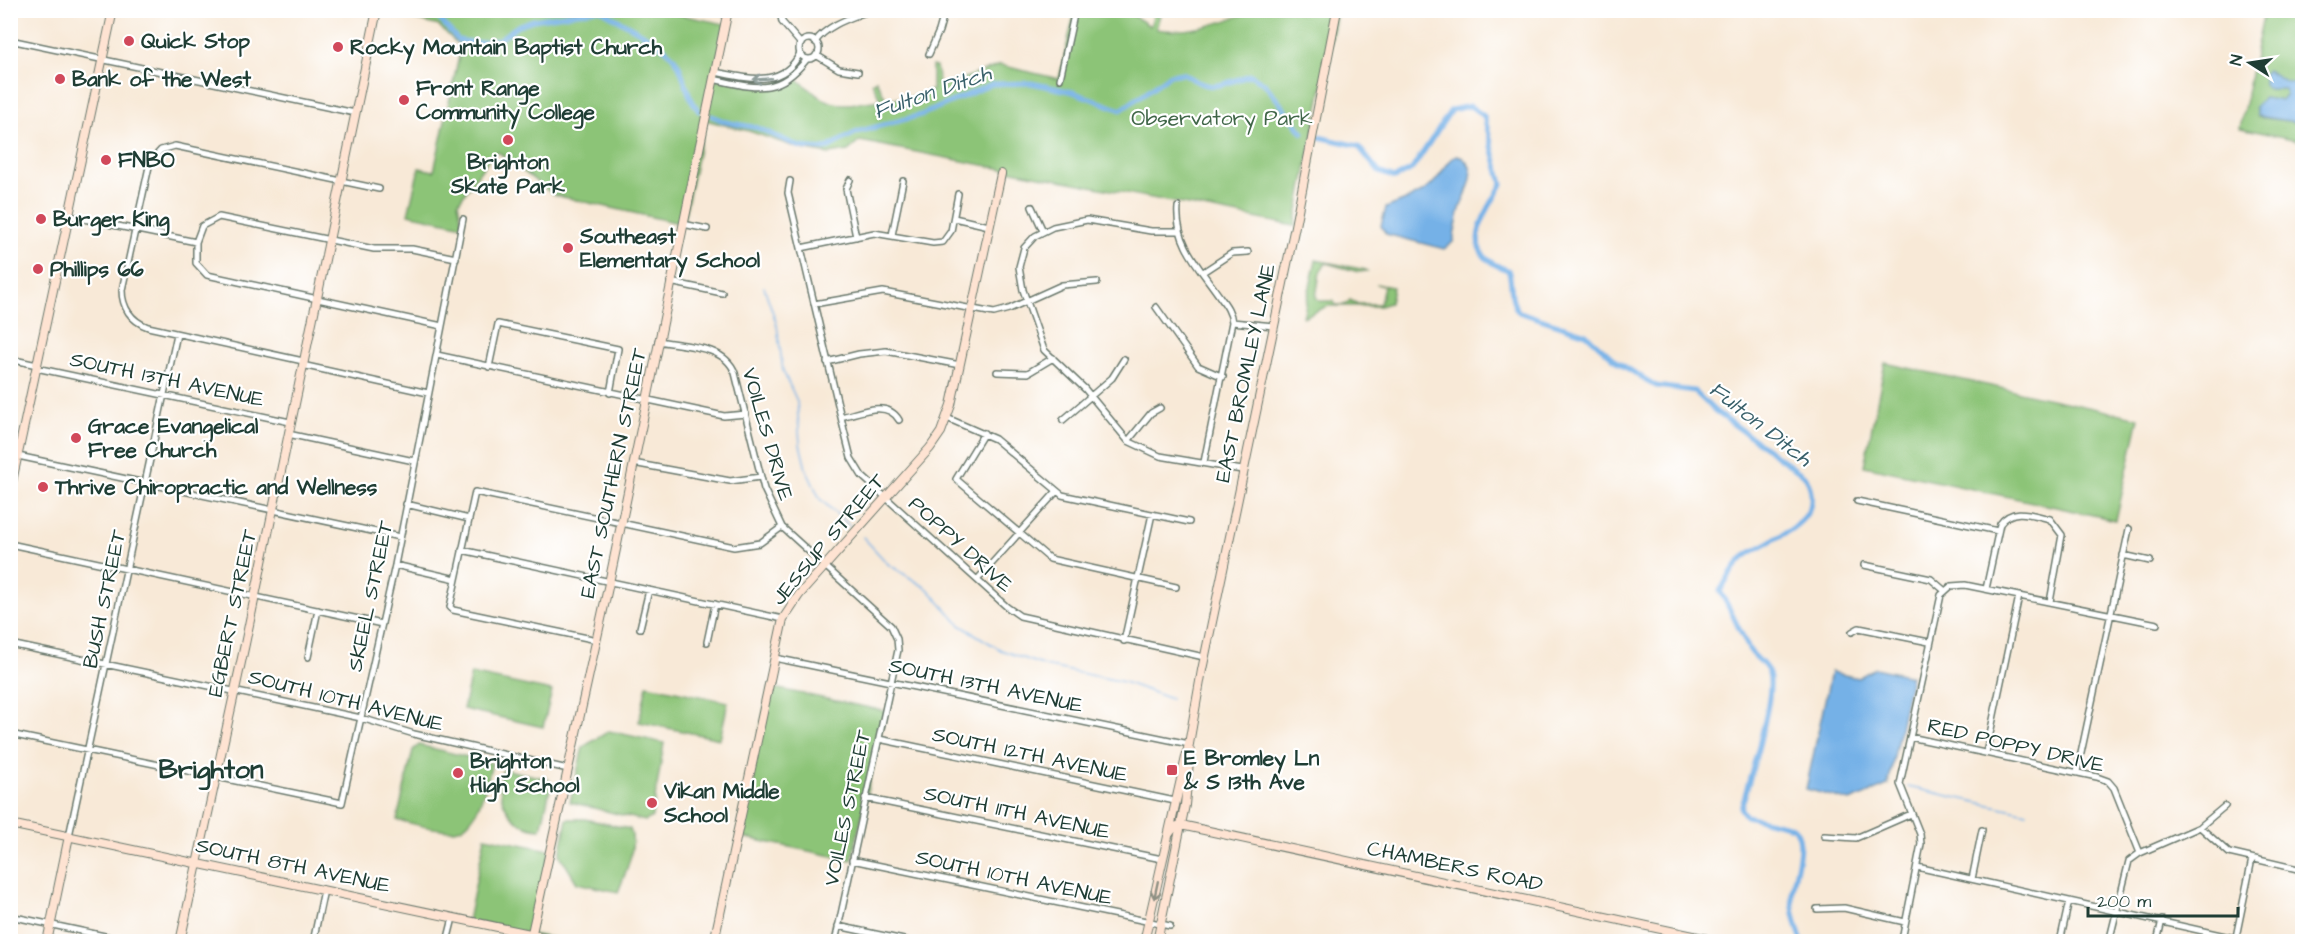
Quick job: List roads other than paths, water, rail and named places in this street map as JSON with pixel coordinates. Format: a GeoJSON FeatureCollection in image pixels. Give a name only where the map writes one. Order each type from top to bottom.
{"type":"FeatureCollection","features":[{"type":"Feature","properties":{"kind":"street"},"geometry":{"type":"LineString","coordinates":[[10,491],[15,458],[37,366],[113,10]]}},
{"type":"Feature","properties":{"kind":"street","name":"EGBERT STREET"},"geometry":{"type":"LineString","coordinates":[[180,942],[377,10]]}},
{"type":"Feature","properties":{"kind":"street","name":"EAST SOUTHERN STREET"},"geometry":{"type":"LineString","coordinates":[[530,938],[597,640],[728,10]]}},
{"type":"Feature","properties":{"kind":"street"},"geometry":{"type":"LineString","coordinates":[[714,75],[752,80],[773,78],[789,68],[800,53],[801,44],[782,22],[780,10]]}},
{"type":"Feature","properties":{"kind":"street"},"geometry":{"type":"LineString","coordinates":[[815,42],[822,33],[834,25],[871,10]]}},
{"type":"Feature","properties":{"kind":"street"},"geometry":{"type":"LineString","coordinates":[[929,54],[945,10]]}},
{"type":"Feature","properties":{"kind":"street"},"geometry":{"type":"LineString","coordinates":[[1060,79],[1075,10]]}},
{"type":"Feature","properties":{"kind":"street","name":"EAST BROMLEY LANE"},"geometry":{"type":"LineString","coordinates":[[1144,942],[1189,744],[1204,657],[1274,326],[1337,10]]}},
{"type":"Feature","properties":{"kind":"street"},"geometry":{"type":"LineString","coordinates":[[714,75],[751,87],[771,86],[787,80],[807,59],[816,55],[819,48],[815,42],[809,39],[801,44]]}},
{"type":"Feature","properties":{"kind":"street"},"geometry":{"type":"LineString","coordinates":[[10,40],[355,113]]}},
{"type":"Feature","properties":{"kind":"street"},"geometry":{"type":"LineString","coordinates":[[800,53],[807,59]]}},
{"type":"Feature","properties":{"kind":"street"},"geometry":{"type":"LineString","coordinates":[[816,55],[839,69],[858,72]]}},
{"type":"Feature","properties":{"kind":"street"},"geometry":{"type":"LineString","coordinates":[[379,189],[187,148],[170,147],[157,153],[150,162],[122,290],[124,303],[132,317],[140,324],[428,393]]}},
{"type":"Feature","properties":{"kind":"street","name":"JESSUP STREET"},"geometry":{"type":"LineString","coordinates":[[714,942],[783,619],[790,606],[930,448],[947,418],[1001,174]]}},
{"type":"Feature","properties":{"kind":"street"},"geometry":{"type":"LineString","coordinates":[[849,180],[846,189],[856,237]]}},
{"type":"Feature","properties":{"kind":"street","name":"POPPY DRIVE"},"geometry":{"type":"LineString","coordinates":[[790,181],[788,193],[827,362],[853,463],[866,481],[1012,611],[1029,620],[1204,657]]}},
{"type":"Feature","properties":{"kind":"street"},"geometry":{"type":"LineString","coordinates":[[892,235],[903,181]]}},
{"type":"Feature","properties":{"kind":"street"},"geometry":{"type":"LineString","coordinates":[[801,248],[874,233],[946,244],[958,194]]}},
{"type":"Feature","properties":{"kind":"street"},"geometry":{"type":"LineString","coordinates":[[1032,207],[1044,231]]}},
{"type":"Feature","properties":{"kind":"street"},"geometry":{"type":"LineString","coordinates":[[1178,207],[1179,231],[1187,250],[1228,308],[1232,322],[1223,377],[1204,462]]}},
{"type":"Feature","properties":{"kind":"street"},"geometry":{"type":"LineString","coordinates":[[69,216],[196,242]]}},
{"type":"Feature","properties":{"kind":"street"},"geometry":{"type":"LineString","coordinates":[[442,326],[207,275],[196,263],[196,242],[202,226],[219,217],[374,249],[412,249],[456,258]]}},
{"type":"Feature","properties":{"kind":"street"},"geometry":{"type":"LineString","coordinates":[[954,218],[989,226]]}},
{"type":"Feature","properties":{"kind":"street","name":"SKEEL STREET"},"geometry":{"type":"LineString","coordinates":[[215,777],[342,803],[395,565],[463,219]]}},
{"type":"Feature","properties":{"kind":"street"},"geometry":{"type":"LineString","coordinates":[[1179,231],[1151,231],[1087,220],[1068,222],[1044,231],[1029,241],[1020,261],[1021,281],[1042,344],[1092,396],[1128,441],[1153,454],[1242,470]]}},
{"type":"Feature","properties":{"kind":"street"},"geometry":{"type":"LineString","coordinates":[[683,224],[707,229]]}},
{"type":"Feature","properties":{"kind":"street"},"geometry":{"type":"LineString","coordinates":[[1203,272],[1226,255],[1248,252]]}},
{"type":"Feature","properties":{"kind":"street"},"geometry":{"type":"LineString","coordinates":[[670,282],[722,293]]}},
{"type":"Feature","properties":{"kind":"street"},"geometry":{"type":"LineString","coordinates":[[814,304],[883,292],[972,310],[1001,312],[1062,285],[1096,282]]}},
{"type":"Feature","properties":{"kind":"street"},"geometry":{"type":"LineString","coordinates":[[1156,307],[1198,366],[1223,377]]}},
{"type":"Feature","properties":{"kind":"street"},"geometry":{"type":"LineString","coordinates":[[1232,322],[1274,326]]}},
{"type":"Feature","properties":{"kind":"street"},"geometry":{"type":"LineString","coordinates":[[489,367],[498,324],[542,333],[618,350],[610,393]]}},
{"type":"Feature","properties":{"kind":"street","name":"BUSH STREET"},"geometry":{"type":"LineString","coordinates":[[69,836],[177,334]]}},
{"type":"Feature","properties":{"kind":"street","name":"VOILES DRIVE"},"geometry":{"type":"LineString","coordinates":[[658,340],[714,352],[725,357],[735,373],[769,503],[782,527],[893,628],[898,646],[891,682]]}},
{"type":"Feature","properties":{"kind":"street"},"geometry":{"type":"LineString","coordinates":[[827,362],[859,354],[886,351],[960,365]]}},
{"type":"Feature","properties":{"kind":"street"},"geometry":{"type":"LineString","coordinates":[[437,356],[723,416],[746,414]]}},
{"type":"Feature","properties":{"kind":"street"},"geometry":{"type":"LineString","coordinates":[[997,372],[1028,374],[1053,358]]}},
{"type":"Feature","properties":{"kind":"street"},"geometry":{"type":"LineString","coordinates":[[1063,420],[1112,378],[1124,358]]}},
{"type":"Feature","properties":{"kind":"street","name":"SOUTH 13TH AVENUE"},"geometry":{"type":"LineString","coordinates":[[10,359],[290,422]]}},
{"type":"Feature","properties":{"kind":"street"},"geometry":{"type":"LineString","coordinates":[[841,417],[883,408],[892,411],[899,420]]}},
{"type":"Feature","properties":{"kind":"street"},"geometry":{"type":"LineString","coordinates":[[1128,441],[1151,413],[1160,408]]}},
{"type":"Feature","properties":{"kind":"street"},"geometry":{"type":"LineString","coordinates":[[947,418],[984,433],[1004,446],[1056,492],[1189,522]]}},
{"type":"Feature","properties":{"kind":"street"},"geometry":{"type":"LineString","coordinates":[[984,433],[956,479],[1041,554],[1055,561],[1176,587]]}},
{"type":"Feature","properties":{"kind":"street"},"geometry":{"type":"LineString","coordinates":[[288,434],[414,461]]}},
{"type":"Feature","properties":{"kind":"street"},"geometry":{"type":"LineString","coordinates":[[15,458],[400,537]]}},
{"type":"Feature","properties":{"kind":"street"},"geometry":{"type":"LineString","coordinates":[[633,463],[730,481],[761,477]]}},
{"type":"Feature","properties":{"kind":"street"},"geometry":{"type":"LineString","coordinates":[[597,640],[453,610],[450,607],[475,492],[621,525],[741,547],[760,543],[782,527]]}},
{"type":"Feature","properties":{"kind":"street"},"geometry":{"type":"LineString","coordinates":[[977,580],[1056,492]]}},
{"type":"Feature","properties":{"kind":"street"},"geometry":{"type":"LineString","coordinates":[[1857,501],[1998,531]]}},
{"type":"Feature","properties":{"kind":"street"},"geometry":{"type":"LineString","coordinates":[[406,504],[469,519]]}},
{"type":"Feature","properties":{"kind":"street"},"geometry":{"type":"LineString","coordinates":[[1986,589],[1998,531],[2005,518],[2020,512],[2050,519],[2057,526],[2062,542],[2050,602]]}},
{"type":"Feature","properties":{"kind":"street"},"geometry":{"type":"LineString","coordinates":[[1124,640],[1152,514]]}},
{"type":"Feature","properties":{"kind":"street"},"geometry":{"type":"LineString","coordinates":[[2077,772],[2129,530]]}},
{"type":"Feature","properties":{"kind":"street"},"geometry":{"type":"LineString","coordinates":[[10,544],[382,624]]}},
{"type":"Feature","properties":{"kind":"street"},"geometry":{"type":"LineString","coordinates":[[462,550],[783,619]]}},
{"type":"Feature","properties":{"kind":"street"},"geometry":{"type":"LineString","coordinates":[[2123,555],[2150,561]]}},
{"type":"Feature","properties":{"kind":"street"},"geometry":{"type":"LineString","coordinates":[[395,565],[456,579]]}},
{"type":"Feature","properties":{"kind":"street"},"geometry":{"type":"LineString","coordinates":[[1864,565],[1931,579],[1945,591]]}},
{"type":"Feature","properties":{"kind":"street"},"geometry":{"type":"LineString","coordinates":[[1899,942],[1903,934],[1921,837],[1900,784],[1929,642],[1939,600],[1945,591],[1956,584],[2157,624]]}},
{"type":"Feature","properties":{"kind":"street"},"geometry":{"type":"LineString","coordinates":[[640,628],[649,590]]}},
{"type":"Feature","properties":{"kind":"street"},"geometry":{"type":"LineString","coordinates":[[1986,753],[2019,596]]}},
{"type":"Feature","properties":{"kind":"street"},"geometry":{"type":"LineString","coordinates":[[707,642],[715,604]]}},
{"type":"Feature","properties":{"kind":"street"},"geometry":{"type":"LineString","coordinates":[[308,657],[318,610]]}},
{"type":"Feature","properties":{"kind":"street"},"geometry":{"type":"LineString","coordinates":[[1852,632],[1859,628],[1929,642]]}},
{"type":"Feature","properties":{"kind":"street","name":"SOUTH 10TH AVENUE"},"geometry":{"type":"LineString","coordinates":[[10,644],[361,717],[414,734],[568,769]]}},
{"type":"Feature","properties":{"kind":"street","name":"SOUTH 13TH AVENUE"},"geometry":{"type":"LineString","coordinates":[[776,658],[1189,744]]}},
{"type":"Feature","properties":{"kind":"street","name":"VOILES STREET"},"geometry":{"type":"LineString","coordinates":[[835,942],[891,682]]}},
{"type":"Feature","properties":{"kind":"street"},"geometry":{"type":"LineString","coordinates":[[10,734],[215,777]]}},
{"type":"Feature","properties":{"kind":"street","name":"RED POPPY DRIVE"},"geometry":{"type":"LineString","coordinates":[[1910,737],[2103,779],[2114,788],[2140,853]]}},
{"type":"Feature","properties":{"kind":"street","name":"SOUTH 12TH AVENUE"},"geometry":{"type":"LineString","coordinates":[[879,739],[1175,801]]}},
{"type":"Feature","properties":{"kind":"street","name":"EAST BROMLEY LANE"},"geometry":{"type":"LineString","coordinates":[[1157,942],[1190,770],[1189,744]]}},
{"type":"Feature","properties":{"kind":"street"},"geometry":{"type":"LineString","coordinates":[[1167,838],[1173,828],[1181,825],[1177,819],[1182,772]]}},
{"type":"Feature","properties":{"kind":"street","name":"SOUTH 11TH AVENUE"},"geometry":{"type":"LineString","coordinates":[[865,798],[1162,859]]}},
{"type":"Feature","properties":{"kind":"street"},"geometry":{"type":"LineString","coordinates":[[2109,942],[2127,864],[2140,853],[2200,826],[2225,806]]}},
{"type":"Feature","properties":{"kind":"street"},"geometry":{"type":"LineString","coordinates":[[1824,836],[1856,838],[1911,814]]}},
{"type":"Feature","properties":{"kind":"street","name":"SOUTH 8TH AVENUE"},"geometry":{"type":"LineString","coordinates":[[10,824],[453,918],[530,938],[568,942]]}},
{"type":"Feature","properties":{"kind":"street","name":"CHAMBERS ROAD"},"geometry":{"type":"LineString","coordinates":[[1181,825],[1721,942]]}},
{"type":"Feature","properties":{"kind":"street"},"geometry":{"type":"LineString","coordinates":[[2200,826],[2225,851],[2302,870]]}},
{"type":"Feature","properties":{"kind":"street"},"geometry":{"type":"LineString","coordinates":[[1972,879],[1982,830]]}},
{"type":"Feature","properties":{"kind":"street"},"geometry":{"type":"LineString","coordinates":[[47,942],[69,836]]}},
{"type":"Feature","properties":{"kind":"street"},"geometry":{"type":"LineString","coordinates":[[2235,940],[2252,859]]}},
{"type":"Feature","properties":{"kind":"street","name":"SOUTH 10TH AVENUE"},"geometry":{"type":"LineString","coordinates":[[852,860],[1170,926]]}},
{"type":"Feature","properties":{"kind":"street"},"geometry":{"type":"LineString","coordinates":[[1917,867],[2162,920],[2235,940],[2252,942]]}},
{"type":"Feature","properties":{"kind":"street"},"geometry":{"type":"LineString","coordinates":[[313,942],[324,890]]}},
{"type":"Feature","properties":{"kind":"street"},"geometry":{"type":"LineString","coordinates":[[2060,942],[2069,901]]}},
{"type":"Feature","properties":{"kind":"street"},"geometry":{"type":"LineString","coordinates":[[1817,909],[1844,908],[1905,922]]}},
{"type":"Feature","properties":{"kind":"street"},"geometry":{"type":"LineString","coordinates":[[10,916],[133,942]]}},
{"type":"Feature","properties":{"kind":"street"},"geometry":{"type":"LineString","coordinates":[[447,942],[453,918]]}},
{"type":"Feature","properties":{"kind":"street"},"geometry":{"type":"LineString","coordinates":[[2157,942],[2162,920]]}},
{"type":"Feature","properties":{"kind":"street"},"geometry":{"type":"LineString","coordinates":[[838,926],[913,942]]}},
{"type":"Feature","properties":{"kind":"street"},"geometry":{"type":"LineString","coordinates":[[1903,934],[1905,942]]}},
{"type":"Feature","properties":{"kind":"water"},"geometry":{"type":"Polygon","coordinates":[[[2267,70],[2285,81],[2302,85],[2302,123],[2257,116],[2255,107],[2264,98],[2281,101],[2286,95],[2285,89],[2269,89],[2263,85],[2263,74],[2267,70]]]}},
{"type":"Feature","properties":{"kind":"water"},"geometry":{"type":"Polygon","coordinates":[[[1458,155],[1470,167],[1471,180],[1460,209],[1453,242],[1444,249],[1386,234],[1381,226],[1386,208],[1425,190],[1458,155]]]}},
{"type":"Feature","properties":{"kind":"water"},"geometry":{"type":"Polygon","coordinates":[[[1875,668],[1911,676],[1888,785],[1850,801],[1806,789],[1831,672],[1858,678],[1875,668]]]}},
{"type":"Feature","properties":{"kind":"waterway","name":"Fulton Ditch"},"geometry":{"type":"LineString","coordinates":[[404,10],[435,14],[458,40],[476,43],[498,40],[519,25],[533,20],[596,10]]}},
{"type":"Feature","properties":{"kind":"waterway","name":"Fulton Ditch"},"geometry":{"type":"LineString","coordinates":[[601,10],[655,41],[673,56],[699,111]]}},
{"type":"Feature","properties":{"kind":"waterway","name":"Fulton Ditch"},"geometry":{"type":"LineString","coordinates":[[712,116],[726,122],[758,128],[800,147],[825,149],[857,132],[921,115],[992,84],[1031,83],[1073,92],[1121,110],[1170,75],[1183,73],[1201,84],[1216,86],[1251,75],[1265,84],[1303,133]]}},
{"type":"Feature","properties":{"kind":"waterway","name":"Fulton Ditch"},"geometry":{"type":"LineString","coordinates":[[1319,137],[1358,146],[1379,172],[1395,178],[1412,169],[1451,110],[1470,106],[1484,116],[1502,184],[1482,221],[1479,244],[1483,254],[1492,263],[1508,270],[1513,302],[1519,312],[1586,334],[1617,362],[1656,386],[1694,391],[1715,411],[1806,477],[1811,493],[1810,507],[1804,518],[1782,535],[1740,560],[1720,591],[1749,649],[1769,674],[1769,701],[1741,809],[1746,816],[1793,827],[1798,833],[1800,850],[1792,901],[1802,942]]}},
{"type":"Feature","properties":{"kind":"waterway"},"geometry":{"type":"LineString","coordinates":[[764,287],[777,325],[783,371],[797,401],[800,444],[806,469],[820,499],[850,526]]}},
{"type":"Feature","properties":{"kind":"waterway"},"geometry":{"type":"LineString","coordinates":[[863,537],[888,564],[928,589],[960,625],[1001,650],[1045,666],[1124,682],[1171,699]]}},
{"type":"Feature","properties":{"kind":"waterway"},"geometry":{"type":"LineString","coordinates":[[1908,787],[2027,813]]}},
{"type":"Feature","properties":{"kind":"place","name":"Quick Stop"},"geometry":{"type":"Point","coordinates":[129,41]}},
{"type":"Feature","properties":{"kind":"place","name":"Rocky Mountain Baptist Church"},"geometry":{"type":"Point","coordinates":[338,47]}},
{"type":"Feature","properties":{"kind":"place","name":"Bank of the West"},"geometry":{"type":"Point","coordinates":[60,79]}},
{"type":"Feature","properties":{"kind":"place","name":"Front Range Community College"},"geometry":{"type":"Point","coordinates":[404,100]}},
{"type":"Feature","properties":{"kind":"place","name":"Brighton Skate Park"},"geometry":{"type":"Point","coordinates":[508,140]}},
{"type":"Feature","properties":{"kind":"place","name":"FNBO"},"geometry":{"type":"Point","coordinates":[106,160]}},
{"type":"Feature","properties":{"kind":"place","name":"Burger King"},"geometry":{"type":"Point","coordinates":[41,219]}},
{"type":"Feature","properties":{"kind":"place","name":"Southeast Elementary School"},"geometry":{"type":"Point","coordinates":[568,248]}},
{"type":"Feature","properties":{"kind":"place","name":"Phillips 66"},"geometry":{"type":"Point","coordinates":[38,269]}},
{"type":"Feature","properties":{"kind":"place","name":"Grace Evangelical Free Church"},"geometry":{"type":"Point","coordinates":[76,438]}},
{"type":"Feature","properties":{"kind":"place","name":"Thrive Chiropractic and Wellness"},"geometry":{"type":"Point","coordinates":[43,487]}},
{"type":"Feature","properties":{"kind":"place","name":"E Bromley Ln & S 13th Ave"},"geometry":{"type":"Point","coordinates":[1172,770]}},
{"type":"Feature","properties":{"kind":"place","name":"Brighton High School"},"geometry":{"type":"Point","coordinates":[458,773]}},
{"type":"Feature","properties":{"kind":"place","name":"Vikan Middle School"},"geometry":{"type":"Point","coordinates":[652,803]}},
{"type":"Feature","properties":{"kind":"district","name":"Brighton"},"geometry":{"type":"Point","coordinates":[211,769]}},
{"type":"Feature","properties":{"kind":"park label","name":"Observatory Park"},"geometry":{"type":"Point","coordinates":[1222,118]}}]}
